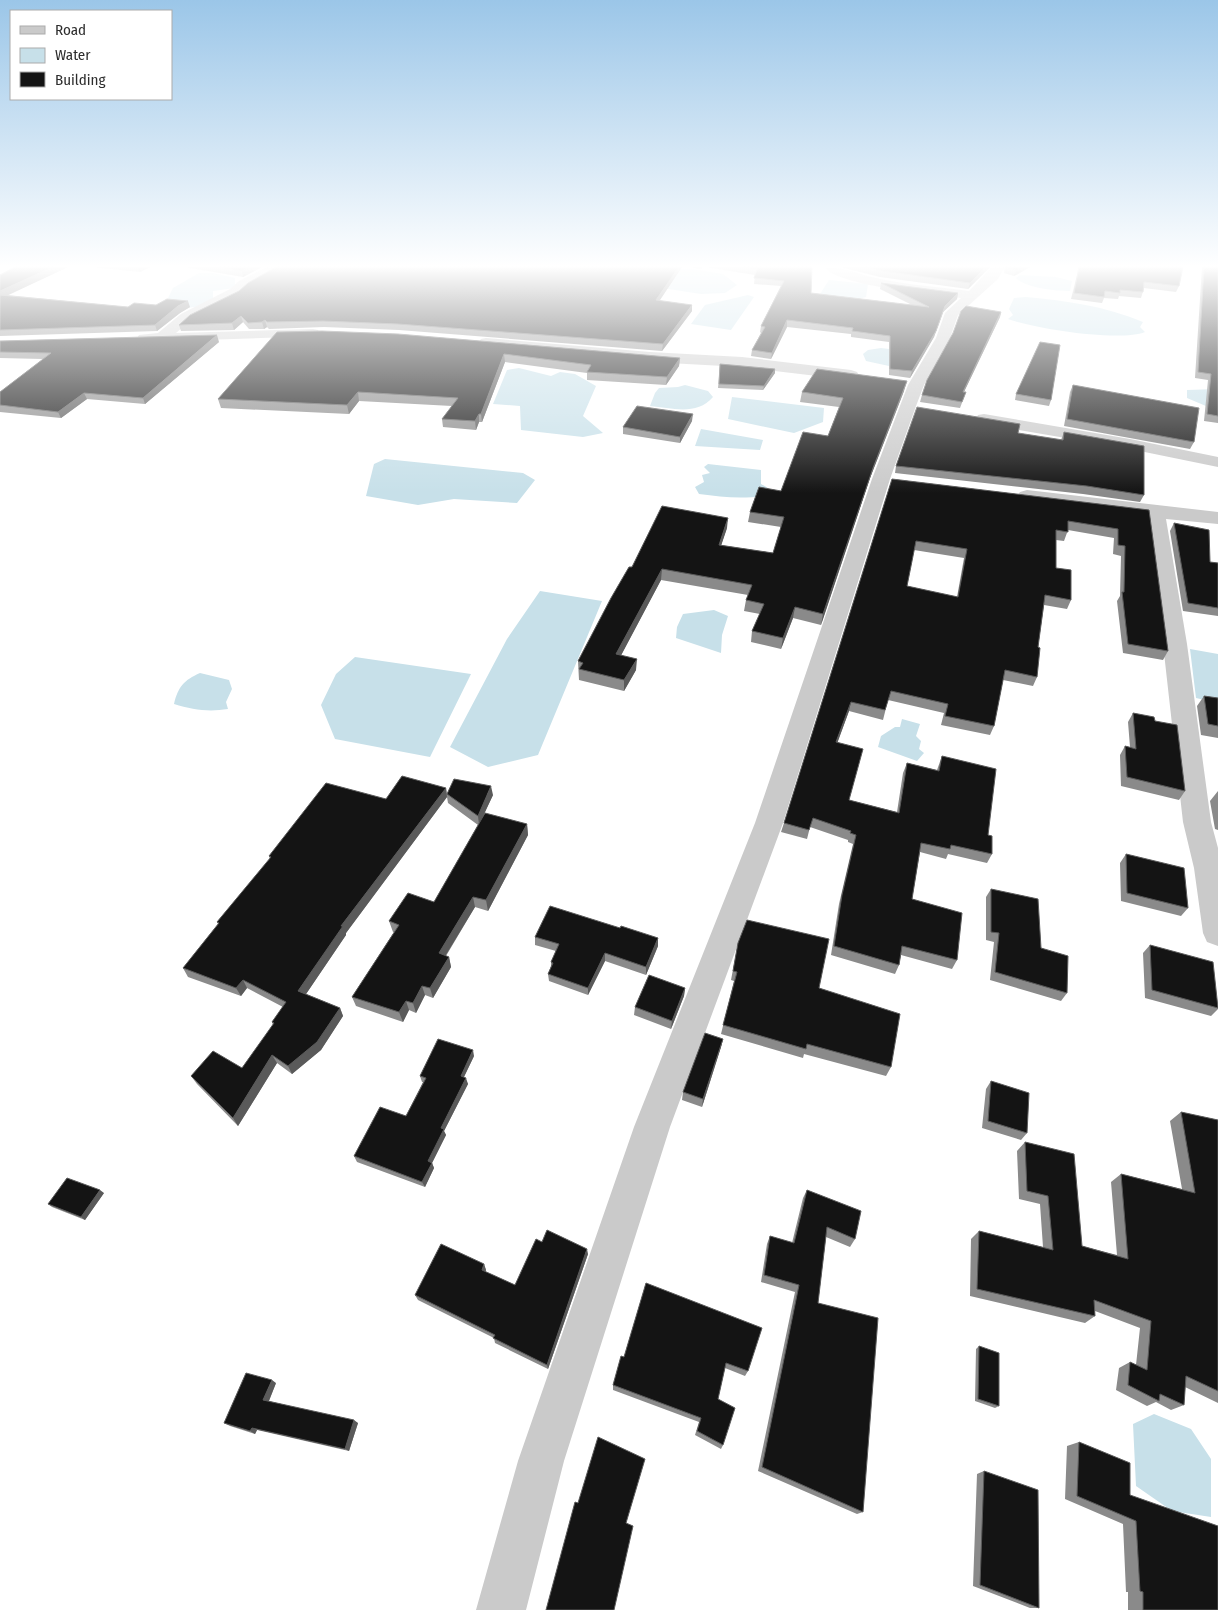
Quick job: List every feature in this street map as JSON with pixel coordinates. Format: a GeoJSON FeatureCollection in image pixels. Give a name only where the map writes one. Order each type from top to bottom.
{"type":"FeatureCollection","features":[{"type":"Feature","properties":{"kind":"street"},"geometry":{"type":"LineString","coordinates":[[478,342],[650,357],[742,362],[863,377]]}},
{"type":"Feature","properties":{"kind":"street"},"geometry":{"type":"LineString","coordinates":[[501,1610],[541,1461],[642,1155],[769,824],[891,480],[908,406],[916,385],[941,342]]}},
{"type":"Feature","properties":{"kind":"street"},"geometry":{"type":"LineString","coordinates":[[898,382],[916,385]]}},
{"type":"Feature","properties":{"kind":"street"},"geometry":{"type":"LineString","coordinates":[[908,406],[927,409]]}},
{"type":"Feature","properties":{"kind":"street"},"geometry":{"type":"LineString","coordinates":[[966,416],[1130,444],[1218,462]]}},
{"type":"Feature","properties":{"kind":"street"},"geometry":{"type":"LineString","coordinates":[[1006,494],[1083,502],[1116,508],[1218,518]]}},
{"type":"Feature","properties":{"kind":"street"},"geometry":{"type":"LineString","coordinates":[[1155,512],[1168,611],[1175,644],[1197,822],[1209,868],[1218,934]]}},
{"type":"Feature","properties":{"kind":"water"},"geometry":{"type":"Polygon","coordinates":[[[881,348],[897,350],[889,366],[866,361],[863,354],[868,350],[881,348]]]}},
{"type":"Feature","properties":{"kind":"water"},"geometry":{"type":"Polygon","coordinates":[[[519,368],[551,376],[560,372],[575,374],[596,386],[583,416],[603,433],[583,437],[521,430],[520,406],[493,404],[507,370],[519,368]]]}},
{"type":"Feature","properties":{"kind":"water"},"geometry":{"type":"Polygon","coordinates":[[[685,385],[708,391],[713,397],[700,407],[692,409],[650,406],[659,388],[685,385]]]}},
{"type":"Feature","properties":{"kind":"water"},"geometry":{"type":"Polygon","coordinates":[[[1218,389],[1213,409],[1187,398],[1187,390],[1218,389]]]}},
{"type":"Feature","properties":{"kind":"water"},"geometry":{"type":"Polygon","coordinates":[[[732,397],[824,408],[823,422],[794,433],[728,419],[732,397]]]}},
{"type":"Feature","properties":{"kind":"water"},"geometry":{"type":"Polygon","coordinates":[[[701,429],[763,440],[760,450],[695,446],[701,429]]]}},
{"type":"Feature","properties":{"kind":"water"},"geometry":{"type":"Polygon","coordinates":[[[385,459],[523,473],[535,480],[517,503],[454,499],[418,505],[366,496],[374,464],[385,459]]]}},
{"type":"Feature","properties":{"kind":"water"},"geometry":{"type":"Polygon","coordinates":[[[708,464],[761,470],[761,484],[768,488],[763,496],[755,497],[699,494],[695,487],[704,482],[702,475],[710,473],[704,467],[708,464]]]}},
{"type":"Feature","properties":{"kind":"water"},"geometry":{"type":"Polygon","coordinates":[[[540,591],[602,601],[538,755],[488,767],[450,747],[507,639],[540,591]]]}},
{"type":"Feature","properties":{"kind":"water"},"geometry":{"type":"Polygon","coordinates":[[[714,610],[728,616],[722,635],[721,653],[676,638],[677,627],[683,614],[714,610]]]}},
{"type":"Feature","properties":{"kind":"water"},"geometry":{"type":"Polygon","coordinates":[[[1190,649],[1218,654],[1218,703],[1196,698],[1190,649]]]}},
{"type":"Feature","properties":{"kind":"water"},"geometry":{"type":"Polygon","coordinates":[[[355,657],[471,674],[430,757],[335,739],[321,705],[336,674],[355,657]]]}},
{"type":"Feature","properties":{"kind":"water"},"geometry":{"type":"Polygon","coordinates":[[[200,673],[229,680],[232,689],[226,702],[228,709],[201,710],[174,704],[182,685],[200,673]]]}},
{"type":"Feature","properties":{"kind":"water"},"geometry":{"type":"Polygon","coordinates":[[[902,719],[920,724],[916,736],[921,741],[919,749],[924,753],[917,761],[878,747],[881,736],[895,727],[900,727],[902,719]]]}},
{"type":"Feature","properties":{"kind":"water"},"geometry":{"type":"Polygon","coordinates":[[[1154,1414],[1191,1429],[1211,1459],[1211,1517],[1172,1511],[1136,1486],[1133,1424],[1154,1414]]]}},
{"type":"Feature","properties":{"kind":"building"},"geometry":{"type":"Polygon","coordinates":[[[0,342],[209,342],[143,398],[84,393],[58,412],[0,405],[0,392],[51,353],[0,352],[0,342]]]}},
{"type":"Feature","properties":{"kind":"building"},"geometry":{"type":"Polygon","coordinates":[[[268,342],[494,342],[680,358],[667,377],[587,372],[591,365],[504,354],[481,414],[479,414],[475,421],[442,419],[458,398],[358,392],[347,405],[218,399],[268,342]]]}},
{"type":"Feature","properties":{"kind":"building"},"geometry":{"type":"Polygon","coordinates":[[[638,342],[664,342],[663,344],[638,342]]]}},
{"type":"Feature","properties":{"kind":"building"},"geometry":{"type":"Polygon","coordinates":[[[756,342],[777,342],[772,353],[752,350],[756,342]]]}},
{"type":"Feature","properties":{"kind":"building"},"geometry":{"type":"Polygon","coordinates":[[[890,342],[929,342],[912,371],[890,369],[890,342]]]}},
{"type":"Feature","properties":{"kind":"building"},"geometry":{"type":"Polygon","coordinates":[[[948,342],[987,342],[963,392],[966,392],[962,402],[922,395],[927,380],[948,342]]]}},
{"type":"Feature","properties":{"kind":"building"},"geometry":{"type":"Polygon","coordinates":[[[1040,342],[1060,345],[1051,400],[1016,394],[1040,342]]]}},
{"type":"Feature","properties":{"kind":"building"},"geometry":{"type":"Polygon","coordinates":[[[1200,342],[1218,342],[1218,416],[1207,414],[1211,374],[1198,372],[1200,342]]]}},
{"type":"Feature","properties":{"kind":"building"},"geometry":{"type":"Polygon","coordinates":[[[720,364],[775,369],[764,386],[719,384],[720,364]]]}},
{"type":"Feature","properties":{"kind":"building"},"geometry":{"type":"Polygon","coordinates":[[[817,369],[907,381],[873,468],[823,614],[795,607],[783,638],[752,631],[764,604],[746,600],[752,585],[662,569],[616,654],[637,659],[624,680],[579,669],[583,663],[578,661],[611,598],[629,567],[632,567],[662,506],[728,518],[719,545],[773,553],[784,517],[750,512],[759,487],[781,491],[803,432],[828,436],[843,398],[802,392],[817,369]]]}},
{"type":"Feature","properties":{"kind":"building"},"geometry":{"type":"Polygon","coordinates":[[[1073,385],[1199,408],[1194,442],[1067,419],[1073,385]]]}},
{"type":"Feature","properties":{"kind":"building"},"geometry":{"type":"Polygon","coordinates":[[[637,406],[693,414],[680,437],[623,427],[637,406]]]}},
{"type":"Feature","properties":{"kind":"building"},"geometry":{"type":"Polygon","coordinates":[[[917,407],[1020,424],[1018,433],[1063,440],[1064,432],[1144,446],[1144,495],[1087,486],[896,466],[917,407]]]}},
{"type":"Feature","properties":{"kind":"building"},"geometry":{"type":"Polygon","coordinates":[[[892,479],[1149,510],[1168,651],[1128,644],[1122,592],[1124,592],[1125,546],[1118,545],[1118,529],[1068,521],[1068,532],[1056,530],[1056,568],[1071,570],[1071,600],[1045,595],[1038,647],[1040,648],[1037,677],[1005,670],[994,726],[945,716],[948,704],[891,691],[885,710],[851,702],[836,742],[863,749],[849,800],[899,813],[907,763],[939,771],[942,756],[996,769],[988,835],[992,836],[992,854],[951,845],[950,849],[921,843],[912,899],[962,913],[957,960],[902,946],[899,965],[834,946],[842,895],[856,835],[850,833],[851,831],[813,818],[809,830],[784,823],[892,479]],[[916,541],[907,586],[958,597],[967,549],[916,541]]]}},
{"type":"Feature","properties":{"kind":"building"},"geometry":{"type":"Polygon","coordinates":[[[1174,523],[1209,530],[1210,562],[1218,563],[1218,608],[1188,603],[1174,523]]]}},
{"type":"Feature","properties":{"kind":"building"},"geometry":{"type":"Polygon","coordinates":[[[1204,696],[1218,698],[1218,726],[1208,724],[1204,696]]]}},
{"type":"Feature","properties":{"kind":"building"},"geometry":{"type":"Polygon","coordinates":[[[1133,713],[1154,717],[1155,721],[1177,725],[1185,791],[1127,777],[1125,746],[1136,749],[1133,713]]]}},
{"type":"Feature","properties":{"kind":"building"},"geometry":{"type":"Polygon","coordinates":[[[402,776],[446,788],[341,926],[343,926],[298,991],[340,1008],[317,1042],[288,1066],[272,1055],[233,1118],[191,1076],[213,1051],[242,1068],[274,1023],[272,1022],[286,1002],[243,980],[236,988],[183,968],[219,923],[217,922],[271,857],[269,856],[326,783],[386,799],[402,776]]]}},
{"type":"Feature","properties":{"kind":"building"},"geometry":{"type":"Polygon","coordinates":[[[454,779],[491,786],[478,816],[447,794],[454,779]]]}},
{"type":"Feature","properties":{"kind":"building"},"geometry":{"type":"Polygon","coordinates":[[[485,813],[527,824],[486,900],[473,897],[439,953],[449,957],[430,988],[422,986],[413,1003],[406,1001],[399,1012],[352,997],[399,925],[389,921],[408,893],[434,902],[485,813]]]}},
{"type":"Feature","properties":{"kind":"building"},"geometry":{"type":"Polygon","coordinates":[[[1126,854],[1184,868],[1188,908],[1127,893],[1126,854]]]}},
{"type":"Feature","properties":{"kind":"building"},"geometry":{"type":"Polygon","coordinates":[[[991,889],[1038,899],[1041,948],[1068,956],[1067,993],[995,972],[999,933],[991,932],[991,889]]]}},
{"type":"Feature","properties":{"kind":"building"},"geometry":{"type":"Polygon","coordinates":[[[550,906],[658,938],[646,967],[605,953],[588,988],[548,974],[559,944],[535,937],[550,906]]]}},
{"type":"Feature","properties":{"kind":"building"},"geometry":{"type":"Polygon","coordinates":[[[747,920],[829,939],[819,988],[900,1014],[891,1067],[807,1044],[806,1049],[723,1025],[737,972],[733,971],[738,943],[747,920]]]}},
{"type":"Feature","properties":{"kind":"building"},"geometry":{"type":"Polygon","coordinates":[[[1150,945],[1213,962],[1218,1008],[1152,990],[1150,945]]]}},
{"type":"Feature","properties":{"kind":"building"},"geometry":{"type":"Polygon","coordinates":[[[649,975],[685,988],[672,1021],[635,1007],[649,975]]]}},
{"type":"Feature","properties":{"kind":"building"},"geometry":{"type":"Polygon","coordinates":[[[705,1033],[723,1039],[703,1099],[683,1092],[705,1033]]]}},
{"type":"Feature","properties":{"kind":"building"},"geometry":{"type":"Polygon","coordinates":[[[438,1039],[473,1050],[461,1076],[466,1078],[441,1128],[444,1129],[428,1161],[432,1163],[422,1182],[354,1156],[380,1107],[406,1116],[426,1078],[420,1076],[438,1039]]]}},
{"type":"Feature","properties":{"kind":"building"},"geometry":{"type":"Polygon","coordinates":[[[991,1081],[1029,1093],[1027,1133],[988,1121],[991,1081]]]}},
{"type":"Feature","properties":{"kind":"building"},"geometry":{"type":"Polygon","coordinates":[[[1181,1112],[1218,1120],[1218,1391],[1186,1376],[1184,1405],[1160,1394],[1159,1401],[1128,1385],[1130,1362],[1147,1370],[1151,1321],[1094,1300],[1095,1316],[977,1289],[979,1231],[1053,1250],[1048,1196],[1027,1191],[1025,1142],[1074,1154],[1082,1246],[1128,1259],[1121,1174],[1195,1193],[1181,1112]]]}},
{"type":"Feature","properties":{"kind":"building"},"geometry":{"type":"Polygon","coordinates":[[[67,1178],[100,1190],[81,1217],[48,1204],[67,1178]]]}},
{"type":"Feature","properties":{"kind":"building"},"geometry":{"type":"Polygon","coordinates":[[[807,1190],[861,1211],[855,1239],[827,1227],[818,1303],[878,1318],[863,1512],[762,1467],[799,1285],[764,1275],[770,1236],[794,1243],[807,1190]]]}},
{"type":"Feature","properties":{"kind":"building"},"geometry":{"type":"Polygon","coordinates":[[[547,1230],[587,1249],[547,1365],[493,1338],[495,1335],[415,1295],[441,1244],[484,1264],[482,1270],[515,1285],[536,1239],[542,1242],[547,1230]]]}},
{"type":"Feature","properties":{"kind":"building"},"geometry":{"type":"Polygon","coordinates":[[[646,1283],[762,1328],[748,1371],[726,1363],[718,1399],[735,1408],[723,1445],[697,1431],[701,1418],[613,1385],[621,1356],[624,1357],[646,1283]]]}},
{"type":"Feature","properties":{"kind":"building"},"geometry":{"type":"Polygon","coordinates":[[[979,1346],[999,1353],[999,1406],[978,1399],[979,1346]]]}},
{"type":"Feature","properties":{"kind":"building"},"geometry":{"type":"Polygon","coordinates":[[[246,1373],[272,1380],[263,1400],[354,1420],[345,1449],[252,1428],[250,1431],[224,1423],[246,1373]]]}},
{"type":"Feature","properties":{"kind":"building"},"geometry":{"type":"Polygon","coordinates":[[[598,1437],[645,1459],[626,1523],[633,1526],[614,1610],[546,1610],[575,1502],[578,1503],[598,1437]]]}},
{"type":"Feature","properties":{"kind":"building"},"geometry":{"type":"Polygon","coordinates":[[[1079,1442],[1130,1463],[1130,1495],[1218,1526],[1218,1610],[1143,1610],[1143,1592],[1140,1591],[1136,1521],[1077,1496],[1079,1442]]]}},
{"type":"Feature","properties":{"kind":"building"},"geometry":{"type":"Polygon","coordinates":[[[984,1471],[1038,1490],[1039,1608],[980,1585],[984,1471]]]}}]}
